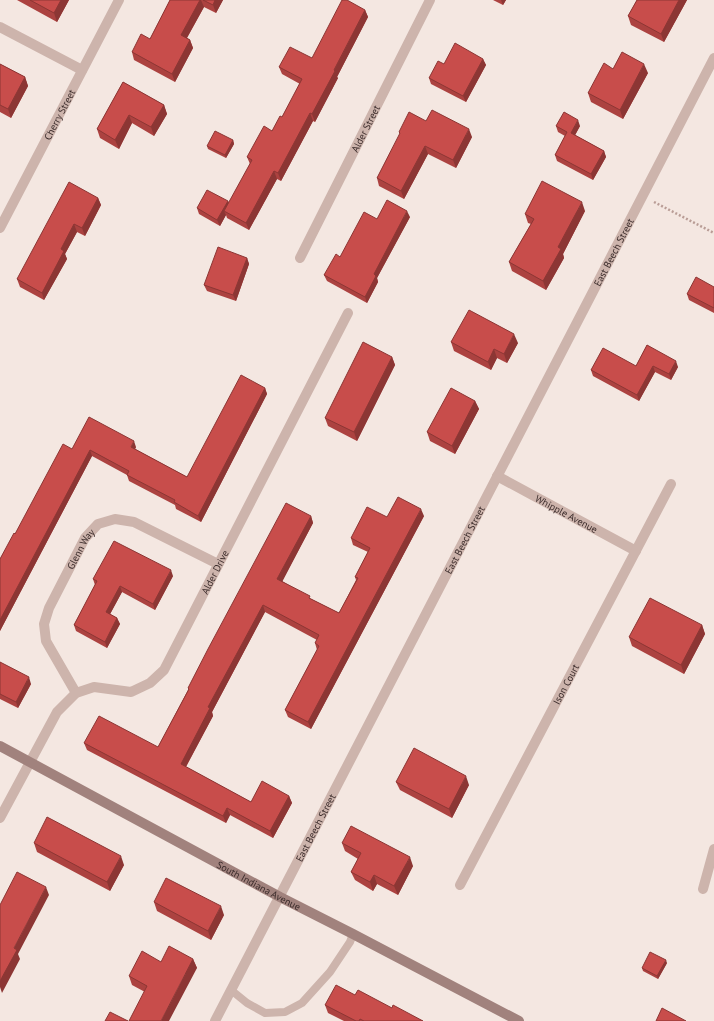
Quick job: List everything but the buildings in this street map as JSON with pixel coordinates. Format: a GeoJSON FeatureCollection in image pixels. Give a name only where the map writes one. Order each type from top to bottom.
{"type":"FeatureCollection","features":[{"type":"Feature","properties":{"kind":"main road","name":"South Indiana Avenue"},"geometry":{"type":"LineString","coordinates":[[0,746],[280,897],[519,1021]]}},
{"type":"Feature","properties":{"kind":"street","name":"Cherry Street"},"geometry":{"type":"LineString","coordinates":[[0,228],[119,0]]}},
{"type":"Feature","properties":{"kind":"street","name":"Alder Street"},"geometry":{"type":"LineString","coordinates":[[300,258],[430,0]]}},
{"type":"Feature","properties":{"kind":"street"},"geometry":{"type":"LineString","coordinates":[[0,27],[82,70]]}},
{"type":"Feature","properties":{"kind":"street","name":"East Beech Street"},"geometry":{"type":"LineString","coordinates":[[215,1021],[714,58]]}},
{"type":"Feature","properties":{"kind":"street","name":"Alder Drive"},"geometry":{"type":"LineString","coordinates":[[76,693],[94,688],[130,692],[150,683],[164,670],[348,313]]}},
{"type":"Feature","properties":{"kind":"street","name":"Whipple Avenue"},"geometry":{"type":"LineString","coordinates":[[498,476],[636,551]]}},
{"type":"Feature","properties":{"kind":"street","name":"Ison Court"},"geometry":{"type":"LineString","coordinates":[[460,885],[671,484]]}},
{"type":"Feature","properties":{"kind":"street","name":"Glenn Way"},"geometry":{"type":"LineString","coordinates":[[76,693],[46,642],[44,624],[49,608],[85,538],[98,524],[114,519],[134,522],[218,564]]}},
{"type":"Feature","properties":{"kind":"street"},"geometry":{"type":"LineString","coordinates":[[0,818],[57,712],[76,693]]}},
{"type":"Feature","properties":{"kind":"street"},"geometry":{"type":"LineString","coordinates":[[703,889],[714,849]]}},
{"type":"Feature","properties":{"kind":"lane"},"geometry":{"type":"LineString","coordinates":[[231,990],[247,1003],[265,1012],[285,1012],[302,1003],[330,972],[350,942],[353,934]]}},
{"type":"Feature","properties":{"kind":"path"},"geometry":{"type":"LineString","coordinates":[[643,196],[714,233]]}}]}
